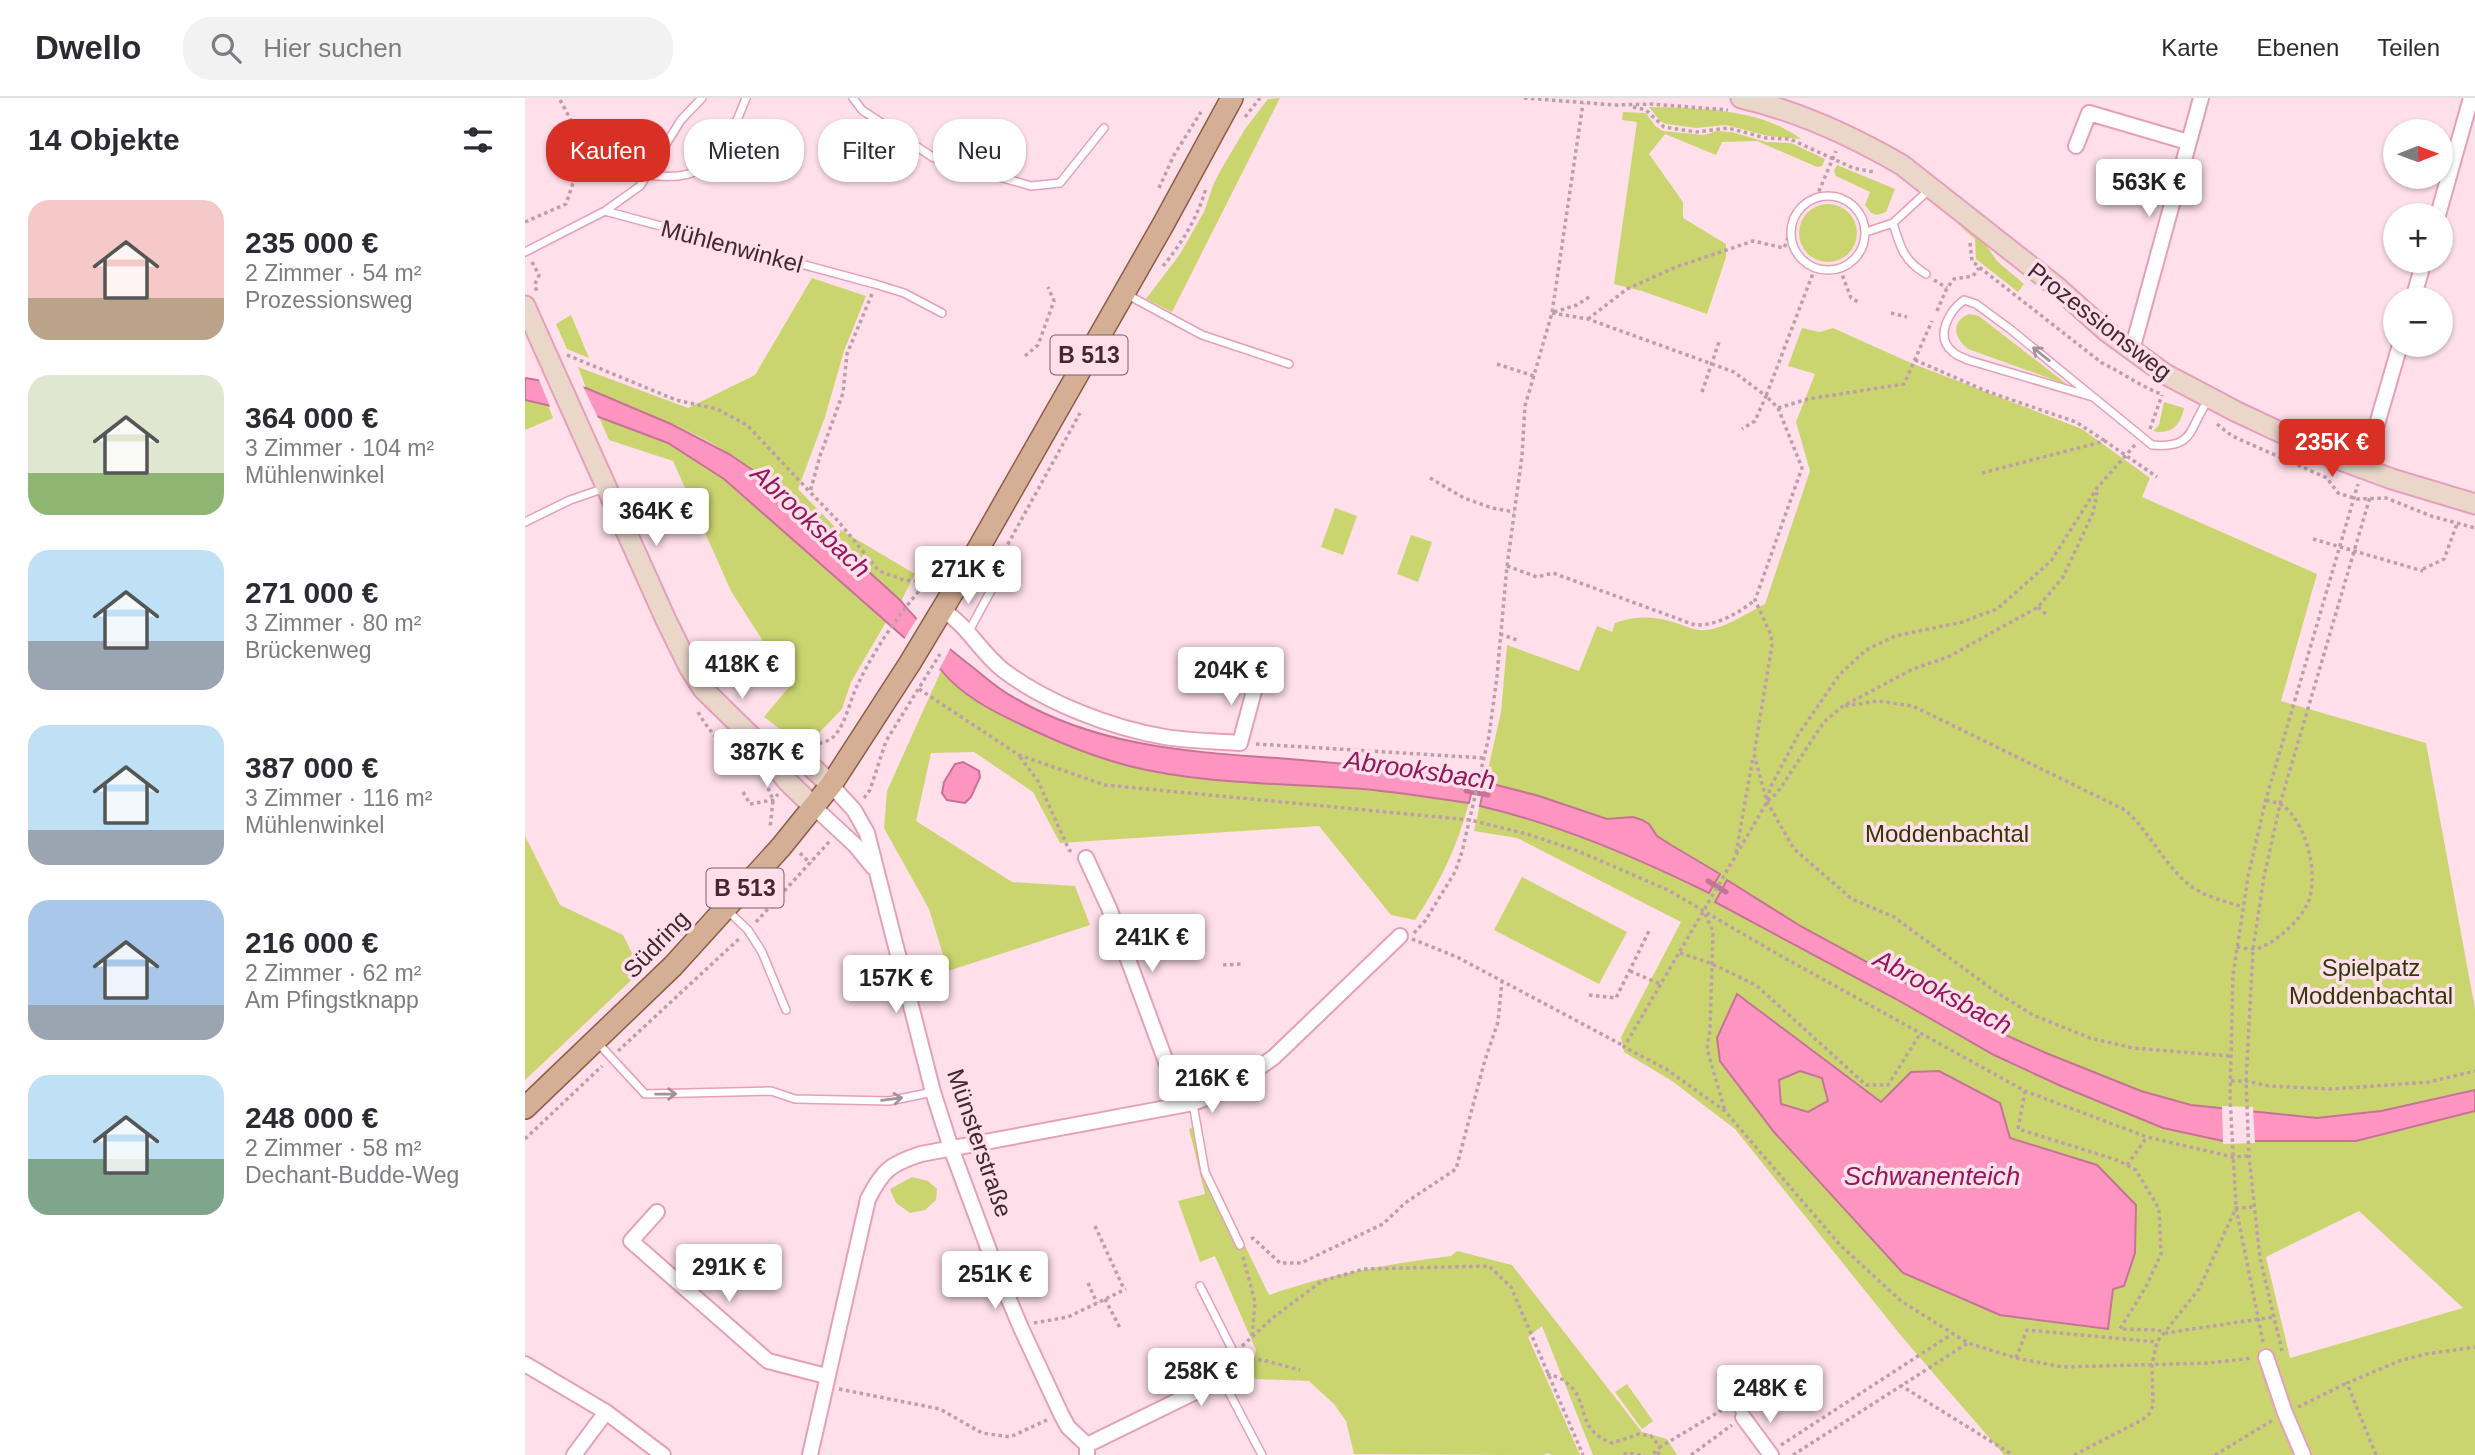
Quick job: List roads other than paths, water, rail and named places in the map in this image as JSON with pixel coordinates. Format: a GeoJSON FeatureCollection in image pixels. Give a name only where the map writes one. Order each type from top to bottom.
{"type":"FeatureCollection","features":[{"type":"Feature","properties":{"kind":"main road","name":"B 513"},"geometry":{"type":"LineString","coordinates":[[814,807],[919,670],[939,615],[1232,98]]}},
{"type":"Feature","properties":{"kind":"main road","name":"Südring"},"geometry":{"type":"LineString","coordinates":[[525,1108],[673,966],[814,807]]}},
{"type":"Feature","properties":{"kind":"street"},"geometry":{"type":"LineString","coordinates":[[2132,350],[2201,98]]}},
{"type":"Feature","properties":{"kind":"street"},"geometry":{"type":"LineString","coordinates":[[2441,203],[2472,98]]}},
{"type":"Feature","properties":{"kind":"street","name":"Prozessionsweg"},"geometry":{"type":"LineString","coordinates":[[1740,105],[1790,104],[1839,143],[1874,149],[1902,165],[2132,350],[2165,374],[2210,399],[2335,458],[2475,504]]}},
{"type":"Feature","properties":{"kind":"street"},"geometry":{"type":"LineString","coordinates":[[2076,146],[2089,113],[2188,142]]}},
{"type":"Feature","properties":{"kind":"street"},"geometry":{"type":"LineString","coordinates":[[525,306],[557,358],[579,423],[689,667],[716,703],[754,740],[780,774],[814,807]]}},
{"type":"Feature","properties":{"kind":"street"},"geometry":{"type":"LineString","coordinates":[[2364,469],[2397,357]]}},
{"type":"Feature","properties":{"kind":"street"},"geometry":{"type":"LineString","coordinates":[[939,615],[969,631],[982,650],[1000,668],[1020,682],[1065,705],[1115,724],[1164,737],[1240,743],[1257,680]]}},
{"type":"Feature","properties":{"kind":"street"},"geometry":{"type":"LineString","coordinates":[[754,740],[804,760],[831,785]]}},
{"type":"Feature","properties":{"kind":"street","name":"Münsterstraße"},"geometry":{"type":"LineString","coordinates":[[831,785],[854,810],[867,833],[933,1092],[951,1148],[1021,1328],[1068,1427],[1087,1450]]}},
{"type":"Feature","properties":{"kind":"street","name":"Münsterstraße"},"geometry":{"type":"LineString","coordinates":[[814,807],[877,871]]}},
{"type":"Feature","properties":{"kind":"street"},"geometry":{"type":"LineString","coordinates":[[1086,858],[1109,908],[1187,1104]]}},
{"type":"Feature","properties":{"kind":"street"},"geometry":{"type":"LineString","coordinates":[[810,1455],[867,1199],[888,1167],[900,1160],[951,1148],[1187,1104],[1229,1089],[1275,1057],[1400,936]]}},
{"type":"Feature","properties":{"kind":"street"},"geometry":{"type":"LineString","coordinates":[[657,1212],[631,1241],[768,1361],[825,1381]]}},
{"type":"Feature","properties":{"kind":"street"},"geometry":{"type":"LineString","coordinates":[[2266,1357],[2303,1455]]}},
{"type":"Feature","properties":{"kind":"street"},"geometry":{"type":"LineString","coordinates":[[525,1364],[606,1412],[663,1455]]}},
{"type":"Feature","properties":{"kind":"street"},"geometry":{"type":"LineString","coordinates":[[1087,1450],[1164,1406],[1222,1379]]}},
{"type":"Feature","properties":{"kind":"street"},"geometry":{"type":"LineString","coordinates":[[574,1455],[606,1412]]}},
{"type":"Feature","properties":{"kind":"street"},"geometry":{"type":"LineString","coordinates":[[1742,1417],[1768,1454]]}},
{"type":"Feature","properties":{"kind":"lane"},"geometry":{"type":"LineString","coordinates":[[670,138],[681,120],[702,98]]}},
{"type":"Feature","properties":{"kind":"lane"},"geometry":{"type":"LineString","coordinates":[[670,178],[705,169],[729,141],[746,98]]}},
{"type":"Feature","properties":{"kind":"lane"},"geometry":{"type":"LineString","coordinates":[[853,98],[862,110],[935,158],[1031,186],[1061,183],[1104,128]]}},
{"type":"Feature","properties":{"kind":"lane"},"geometry":{"type":"LineString","coordinates":[[525,252],[605,211],[643,182]]}},
{"type":"Feature","properties":{"kind":"lane"},"geometry":{"type":"LineString","coordinates":[[1866,232],[1893,223],[1931,188]]}},
{"type":"Feature","properties":{"kind":"lane"},"geometry":{"type":"LineString","coordinates":[[1836,197],[1852,204],[1863,218],[1866,232],[1859,255],[1840,269],[1815,268],[1801,260],[1790,233],[1794,219],[1803,206],[1816,198],[1836,197]]}},
{"type":"Feature","properties":{"kind":"lane","name":"Mühlenwinkel"},"geometry":{"type":"LineString","coordinates":[[605,211],[875,284],[904,293],[942,313]]}},
{"type":"Feature","properties":{"kind":"lane"},"geometry":{"type":"LineString","coordinates":[[1893,223],[1900,248],[1913,266],[1926,274]]}},
{"type":"Feature","properties":{"kind":"lane"},"geometry":{"type":"LineString","coordinates":[[1123,293],[1202,335],[1289,364]]}},
{"type":"Feature","properties":{"kind":"lane"},"geometry":{"type":"LineString","coordinates":[[2093,397],[1968,360],[1952,352],[1945,341],[1945,322],[1955,307],[1964,300],[1976,303],[2153,445],[2172,447],[2191,435],[2201,411],[2210,399]]}},
{"type":"Feature","properties":{"kind":"lane"},"geometry":{"type":"LineString","coordinates":[[525,522],[570,500],[607,487]]}},
{"type":"Feature","properties":{"kind":"lane"},"geometry":{"type":"LineString","coordinates":[[969,565],[996,581],[969,631]]}},
{"type":"Feature","properties":{"kind":"lane"},"geometry":{"type":"LineString","coordinates":[[726,909],[748,930],[762,953],[786,1010]]}},
{"type":"Feature","properties":{"kind":"lane"},"geometry":{"type":"LineString","coordinates":[[596,1041],[645,1094],[771,1091],[796,1099],[888,1101],[933,1092]]}},
{"type":"Feature","properties":{"kind":"lane"},"geometry":{"type":"LineString","coordinates":[[1187,1104],[1205,1172],[1240,1245]]}},
{"type":"Feature","properties":{"kind":"lane"},"geometry":{"type":"LineString","coordinates":[[1200,1286],[1233,1356],[1222,1379],[1262,1455]]}},
{"type":"Feature","properties":{"kind":"lane"},"geometry":{"type":"LineString","coordinates":[[1729,1392],[1742,1417]]}},
{"type":"Feature","properties":{"kind":"water"},"geometry":{"type":"Polygon","coordinates":[[[525,378],[586,388],[671,424],[729,454],[769,481],[901,601],[948,648],[1001,689],[1046,714],[1113,737],[1182,750],[1382,768],[1474,780],[1469,803],[1376,790],[1187,777],[1101,758],[1046,736],[967,695],[724,479],[668,443],[599,417],[525,400],[525,378]]]}},
{"type":"Feature","properties":{"kind":"water"},"geometry":{"type":"Polygon","coordinates":[[[963,762],[979,771],[980,777],[971,797],[965,803],[947,800],[942,793],[944,782],[955,764],[963,762]]]}},
{"type":"Feature","properties":{"kind":"water"},"geometry":{"type":"Polygon","coordinates":[[[1485,782],[1539,796],[1607,819],[1633,817],[1642,820],[1649,824],[1657,836],[1720,874],[1709,893],[1597,843],[1480,806],[1485,782]]]}},
{"type":"Feature","properties":{"kind":"water"},"geometry":{"type":"Polygon","coordinates":[[[1727,880],[1802,927],[1983,1025],[2141,1091],[2191,1105],[2317,1118],[2381,1111],[2475,1090],[2475,1111],[2356,1141],[2223,1141],[2163,1128],[1994,1055],[1715,902],[1727,880]]]}},
{"type":"Feature","properties":{"kind":"water","name":"Schwanenteich"},"geometry":{"type":"Polygon","coordinates":[[[1737,994],[1881,1102],[1911,1072],[1939,1071],[2000,1103],[2010,1138],[2097,1165],[2136,1205],[2135,1253],[2124,1286],[2113,1289],[2108,1329],[2000,1315],[1903,1273],[1774,1132],[1720,1061],[1717,1038],[1737,994]],[[1800,1071],[1779,1080],[1781,1104],[1808,1112],[1828,1101],[1822,1078],[1800,1071]]]}},
{"type":"Feature","properties":{"kind":"waterway","name":"Abrooksbach"},"geometry":{"type":"LineString","coordinates":[[1466,791],[1488,795]]}},
{"type":"Feature","properties":{"kind":"waterway","name":"Abrooksbach"},"geometry":{"type":"LineString","coordinates":[[1708,881],[1726,892]]}},
{"type":"Feature","properties":{"kind":"park label","name":"Moddenbachtal"},"geometry":{"type":"Point","coordinates":[1947,833]}},
{"type":"Feature","properties":{"kind":"park label","name":"Spielpatz Moddenbachtal"},"geometry":{"type":"Point","coordinates":[2371,981]}}]}
